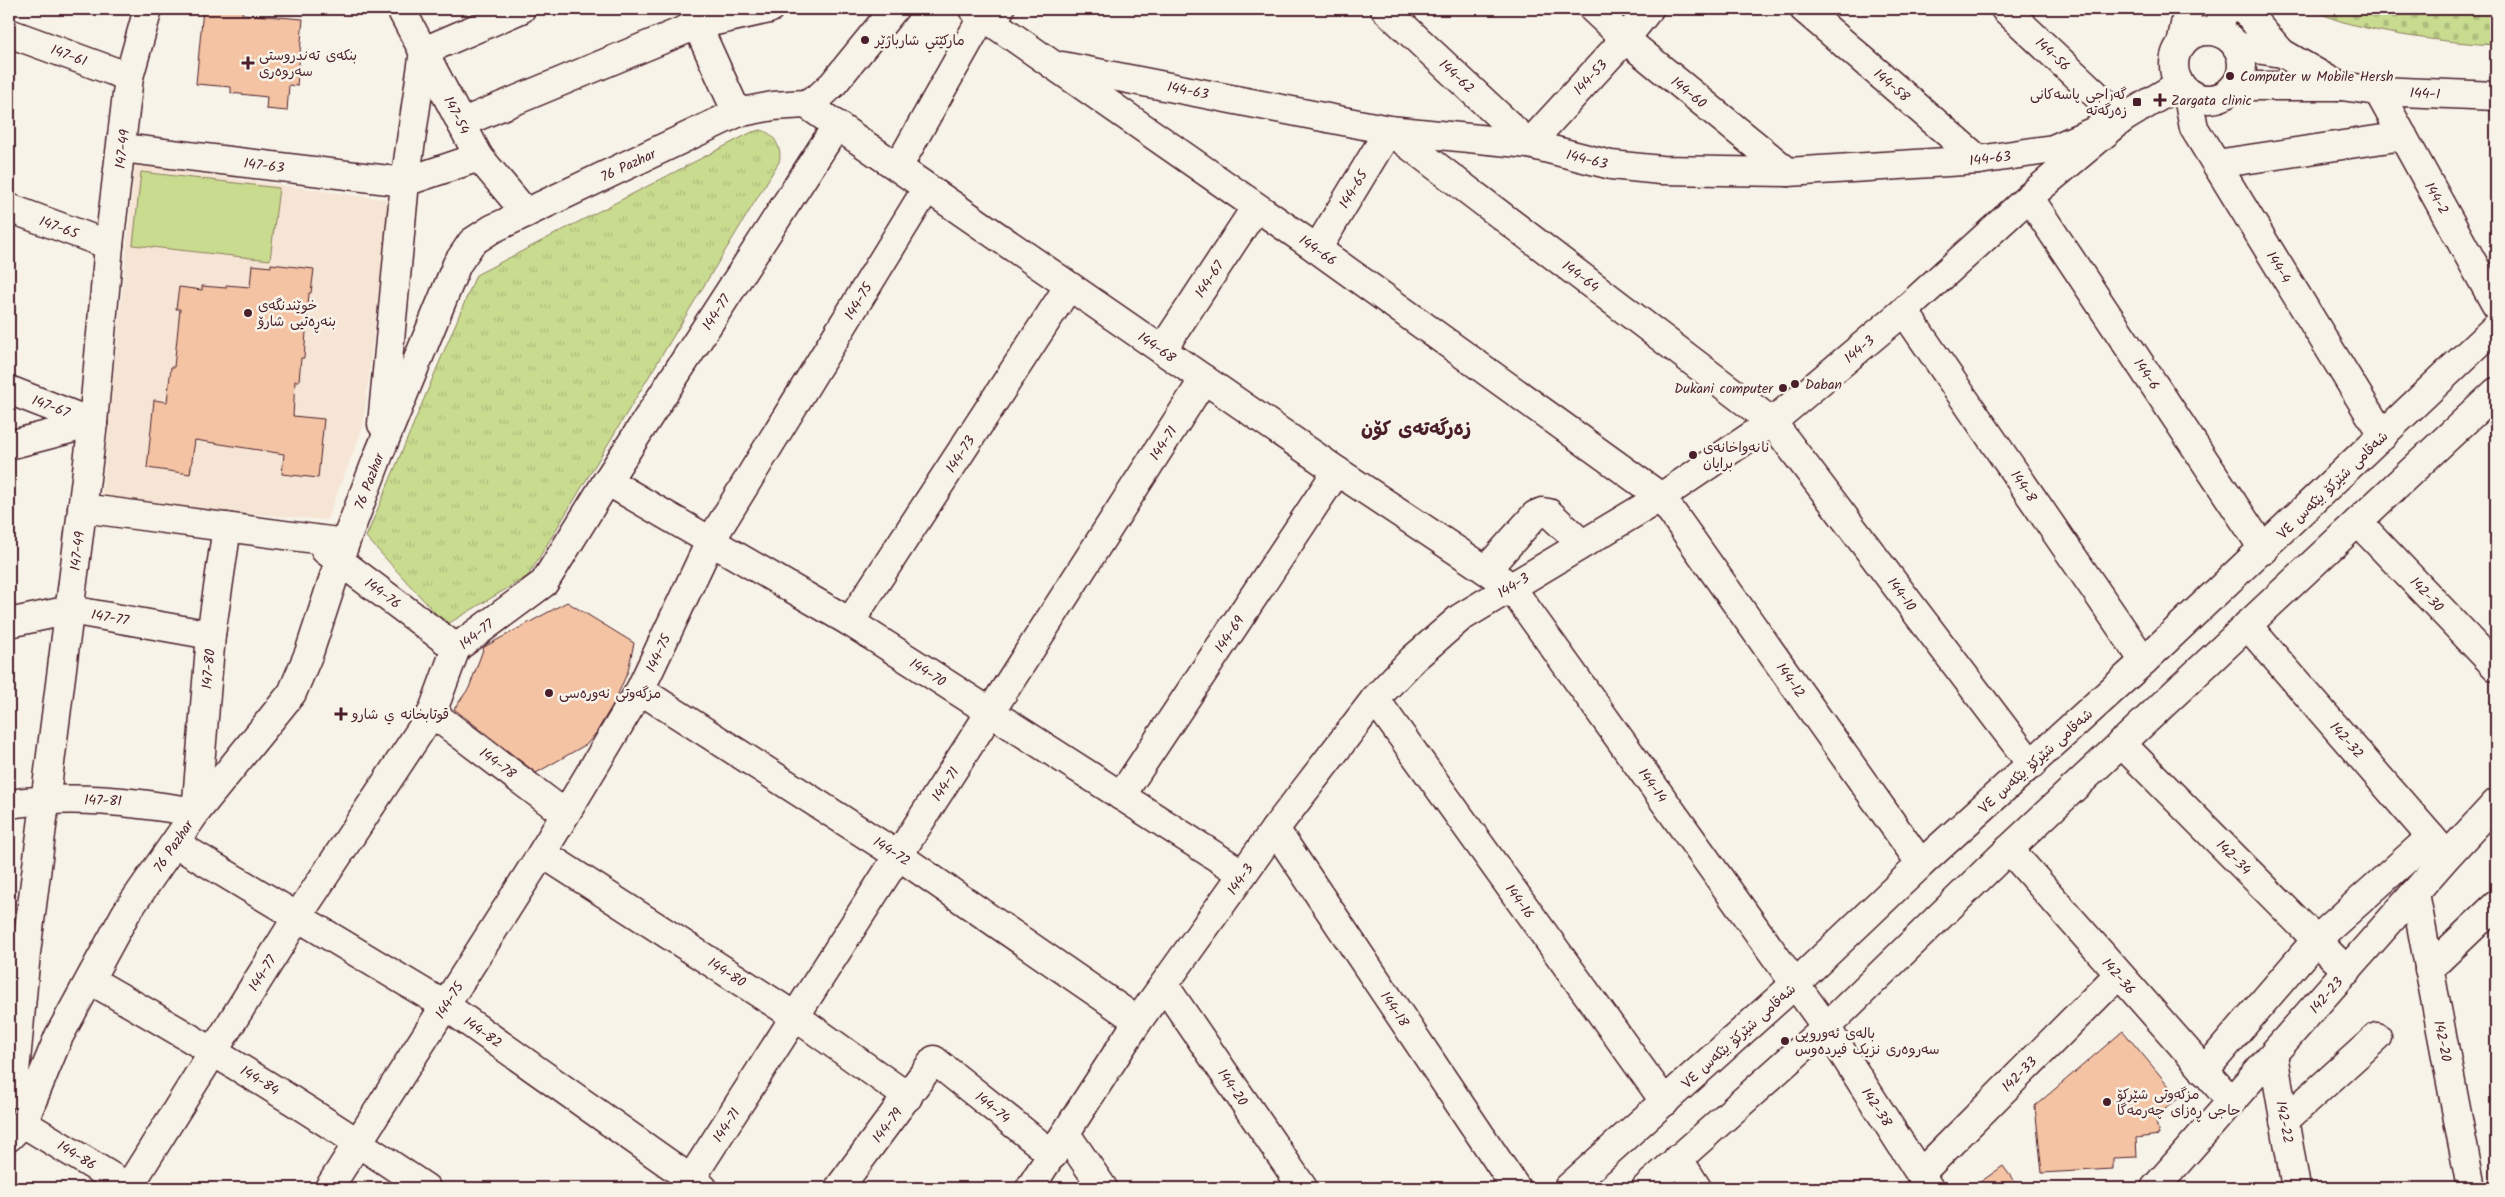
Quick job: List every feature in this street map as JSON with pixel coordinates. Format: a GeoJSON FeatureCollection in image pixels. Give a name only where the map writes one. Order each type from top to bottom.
{"type":"FeatureCollection","features":[{"type":"Feature","properties":{"kind":"street","name":"147-49"},"geometry":{"type":"LineString","coordinates":[[9,1094],[14,1083],[17,955],[44,798],[70,610],[129,77],[148,9]]}},
{"type":"Feature","properties":{"kind":"street","name":"147-54"},"geometry":{"type":"LineString","coordinates":[[401,9],[479,158],[526,213]]}},
{"type":"Feature","properties":{"kind":"street"},"geometry":{"type":"LineString","coordinates":[[379,454],[405,182],[424,51],[521,9]]}},
{"type":"Feature","properties":{"kind":"street"},"geometry":{"type":"LineString","coordinates":[[461,123],[697,25],[769,9]]}},
{"type":"Feature","properties":{"kind":"street"},"geometry":{"type":"LineString","coordinates":[[806,104],[819,97],[833,84],[894,9]]}},
{"type":"Feature","properties":{"kind":"street","name":"144-62"},"geometry":{"type":"LineString","coordinates":[[1385,9],[1529,144]]}},
{"type":"Feature","properties":{"kind":"street","name":"144-60"},"geometry":{"type":"LineString","coordinates":[[1594,9],[1625,39],[1788,172]]}},
{"type":"Feature","properties":{"kind":"street","name":"144-53"},"geometry":{"type":"LineString","coordinates":[[1529,144],[1625,39],[1649,9]]}},
{"type":"Feature","properties":{"kind":"street","name":"144-58"},"geometry":{"type":"LineString","coordinates":[[1804,9],[1979,160]]}},
{"type":"Feature","properties":{"kind":"street","name":"144-56"},"geometry":{"type":"LineString","coordinates":[[2005,9],[2126,116]]}},
{"type":"Feature","properties":{"kind":"street"},"geometry":{"type":"LineString","coordinates":[[2188,9],[2181,71],[2197,97],[2213,99],[2228,93],[2235,86],[2240,76],[2242,66],[2226,29]]}},
{"type":"Feature","properties":{"kind":"street"},"geometry":{"type":"LineString","coordinates":[[2243,9],[2282,53]]}},
{"type":"Feature","properties":{"kind":"street"},"geometry":{"type":"LineString","coordinates":[[898,167],[985,11]]}},
{"type":"Feature","properties":{"kind":"street","name":"144-66"},"geometry":{"type":"LineString","coordinates":[[985,11],[1052,64],[1317,249],[1660,497]]}},
{"type":"Feature","properties":{"kind":"street"},"geometry":{"type":"LineString","coordinates":[[697,25],[738,112]]}},
{"type":"Feature","properties":{"kind":"street"},"geometry":{"type":"LineString","coordinates":[[2181,71],[2199,33],[2226,29],[2282,53],[2341,86]]}},
{"type":"Feature","properties":{"kind":"street","name":"147-61"},"geometry":{"type":"LineString","coordinates":[[9,32],[129,77]]}},
{"type":"Feature","properties":{"kind":"street","name":"144-63"},"geometry":{"type":"LineString","coordinates":[[1052,64],[1389,130],[1529,144],[1611,165],[1661,170],[1788,172],[1979,160],[2053,149],[2126,116]]}},
{"type":"Feature","properties":{"kind":"street","name":"144-3"},"geometry":{"type":"LineString","coordinates":[[1030,1188],[1138,1021],[1275,829],[1375,699],[1413,659],[1460,618],[1660,497],[1772,422],[1904,311],[2029,198],[2181,71]]}},
{"type":"Feature","properties":{"kind":"street","name":"144-4"},"geometry":{"type":"LineString","coordinates":[[2181,71],[2194,128],[2383,436]]}},
{"type":"Feature","properties":{"kind":"street","name":"144-1"},"geometry":{"type":"LineString","coordinates":[[2235,86],[2341,86],[2378,91],[2496,96]]}},
{"type":"Feature","properties":{"kind":"street","name":"144-2"},"geometry":{"type":"LineString","coordinates":[[2378,91],[2496,304]]}},
{"type":"Feature","properties":{"kind":"street","name":"76 Pazhar"},"geometry":{"type":"LineString","coordinates":[[16,1130],[59,1036],[126,913],[176,844],[196,812],[292,693],[309,653],[342,551],[379,454],[457,264],[472,242],[480,236],[526,213],[738,112],[773,106],[806,104]]}},
{"type":"Feature","properties":{"kind":"street","name":"144-68"},"geometry":{"type":"LineString","coordinates":[[806,104],[1337,471],[1510,586]]}},
{"type":"Feature","properties":{"kind":"street","name":"144-77"},"geometry":{"type":"LineString","coordinates":[[129,1188],[298,916],[432,713],[456,648],[544,583],[607,481],[837,125]]}},
{"type":"Feature","properties":{"kind":"street","name":"144-65"},"geometry":{"type":"LineString","coordinates":[[1317,249],[1389,130]]}},
{"type":"Feature","properties":{"kind":"street","name":"144-64"},"geometry":{"type":"LineString","coordinates":[[1389,130],[1772,422]]}},
{"type":"Feature","properties":{"kind":"street"},"geometry":{"type":"LineString","coordinates":[[2216,164],[2403,136]]}},
{"type":"Feature","properties":{"kind":"street","name":"147-63"},"geometry":{"type":"LineString","coordinates":[[122,148],[405,182]]}},
{"type":"Feature","properties":{"kind":"street"},"geometry":{"type":"LineString","coordinates":[[405,182],[479,158]]}},
{"type":"Feature","properties":{"kind":"street","name":"144-75"},"geometry":{"type":"LineString","coordinates":[[329,1188],[542,853],[640,690],[710,542],[927,188]]}},
{"type":"Feature","properties":{"kind":"street","name":"144-6"},"geometry":{"type":"LineString","coordinates":[[2029,198],[2264,550]]}},
{"type":"Feature","properties":{"kind":"street","name":"144-67"},"geometry":{"type":"LineString","coordinates":[[1162,350],[1256,207]]}},
{"type":"Feature","properties":{"kind":"street","name":"147-65"},"geometry":{"type":"LineString","coordinates":[[9,208],[109,245]]}},
{"type":"Feature","properties":{"kind":"street","name":"144-73"},"geometry":{"type":"LineString","coordinates":[[850,622],[1069,286]]}},
{"type":"Feature","properties":{"kind":"street","name":"144-8"},"geometry":{"type":"LineString","coordinates":[[1904,311],[2144,662]]}},
{"type":"Feature","properties":{"kind":"street","name":"شەقامی شێرکۆ بێکەس ٧٤"},"geometry":{"type":"LineString","coordinates":[[1568,1188],[1795,984],[1921,864],[2144,662],[2264,550],[2496,327]]}},
{"type":"Feature","properties":{"kind":"street","name":"144-71"},"geometry":{"type":"LineString","coordinates":[[693,1185],[796,1017],[1204,379]]}},
{"type":"Feature","properties":{"kind":"street","name":"147-67"},"geometry":{"type":"LineString","coordinates":[[9,390],[92,423]]}},
{"type":"Feature","properties":{"kind":"street"},"geometry":{"type":"LineString","coordinates":[[1646,1188],[1826,1027],[2121,743],[2358,522],[2493,402]]}},
{"type":"Feature","properties":{"kind":"street","name":"144-10"},"geometry":{"type":"LineString","coordinates":[[1772,422],[2032,765]]}},
{"type":"Feature","properties":{"kind":"street"},"geometry":{"type":"LineString","coordinates":[[9,445],[92,423]]}},
{"type":"Feature","properties":{"kind":"street","name":"144-69"},"geometry":{"type":"LineString","coordinates":[[1121,796],[1337,471]]}},
{"type":"Feature","properties":{"kind":"street","name":"144-70"},"geometry":{"type":"LineString","coordinates":[[607,481],[850,622],[1243,874]]}},
{"type":"Feature","properties":{"kind":"street","name":"144-12"},"geometry":{"type":"LineString","coordinates":[[1660,497],[1921,864]]}},
{"type":"Feature","properties":{"kind":"street"},"geometry":{"type":"LineString","coordinates":[[82,508],[310,538],[342,551]]}},
{"type":"Feature","properties":{"kind":"street"},"geometry":{"type":"LineString","coordinates":[[1486,570],[1535,516],[1542,512],[1549,513],[1582,544]]}},
{"type":"Feature","properties":{"kind":"street","name":"142-30"},"geometry":{"type":"LineString","coordinates":[[2358,522],[2496,667]]}},
{"type":"Feature","properties":{"kind":"street","name":"147-80"},"geometry":{"type":"LineString","coordinates":[[196,812],[211,635],[227,527]]}},
{"type":"Feature","properties":{"kind":"street","name":"144-76"},"geometry":{"type":"LineString","coordinates":[[342,551],[456,648]]}},
{"type":"Feature","properties":{"kind":"street","name":"144-14"},"geometry":{"type":"LineString","coordinates":[[1510,586],[1826,1027]]}},
{"type":"Feature","properties":{"kind":"street","name":"147-77"},"geometry":{"type":"LineString","coordinates":[[9,623],[70,610],[211,635]]}},
{"type":"Feature","properties":{"kind":"street","name":"142-32"},"geometry":{"type":"LineString","coordinates":[[2247,625],[2439,846]]}},
{"type":"Feature","properties":{"kind":"street","name":"144-72"},"geometry":{"type":"LineString","coordinates":[[640,690],[899,856],[1138,1021]]}},
{"type":"Feature","properties":{"kind":"street","name":"144-16"},"geometry":{"type":"LineString","coordinates":[[1375,699],[1665,1102]]}},
{"type":"Feature","properties":{"kind":"street","name":"144-78"},"geometry":{"type":"LineString","coordinates":[[432,713],[565,814]]}},
{"type":"Feature","properties":{"kind":"street","name":"142-34"},"geometry":{"type":"LineString","coordinates":[[2121,743],[2347,971]]}},
{"type":"Feature","properties":{"kind":"street","name":"147-81"},"geometry":{"type":"LineString","coordinates":[[9,804],[44,798],[131,801],[196,812]]}},
{"type":"Feature","properties":{"kind":"street","name":"142-23"},"geometry":{"type":"LineString","coordinates":[[2155,1188],[2415,893],[2439,846],[2496,803]]}},
{"type":"Feature","properties":{"kind":"street","name":"144-18"},"geometry":{"type":"LineString","coordinates":[[1275,829],[1516,1188]]}},
{"type":"Feature","properties":{"kind":"street","name":"144-82"},"geometry":{"type":"LineString","coordinates":[[176,844],[446,1006],[693,1185]]}},
{"type":"Feature","properties":{"kind":"street"},"geometry":{"type":"LineString","coordinates":[[2204,1071],[2316,940],[2439,846]]}},
{"type":"Feature","properties":{"kind":"street","name":"142-36"},"geometry":{"type":"LineString","coordinates":[[2009,849],[2118,975],[2232,1102]]}},
{"type":"Feature","properties":{"kind":"street","name":"144-80"},"geometry":{"type":"LineString","coordinates":[[542,853],[796,1017],[908,1096]]}},
{"type":"Feature","properties":{"kind":"street","name":"142-20"},"geometry":{"type":"LineString","coordinates":[[2415,893],[2471,1188]]}},
{"type":"Feature","properties":{"kind":"street"},"geometry":{"type":"LineString","coordinates":[[2429,969],[2496,905]]}},
{"type":"Feature","properties":{"kind":"street","name":"142-33"},"geometry":{"type":"LineString","coordinates":[[1924,1181],[2118,975]]}},
{"type":"Feature","properties":{"kind":"street","name":"144-84"},"geometry":{"type":"LineString","coordinates":[[90,980],[214,1050],[426,1188]]}},
{"type":"Feature","properties":{"kind":"street","name":"144-20"},"geometry":{"type":"LineString","coordinates":[[1164,985],[1303,1188]]}},
{"type":"Feature","properties":{"kind":"street","name":"142-38"},"geometry":{"type":"LineString","coordinates":[[1826,1027],[1924,1181]]}},
{"type":"Feature","properties":{"kind":"street"},"geometry":{"type":"LineString","coordinates":[[2284,1122],[2377,1037]]}},
{"type":"Feature","properties":{"kind":"street","name":"142-22"},"geometry":{"type":"LineString","coordinates":[[2273,1055],[2296,1188]]}},
{"type":"Feature","properties":{"kind":"street","name":"144-79"},"geometry":{"type":"LineString","coordinates":[[838,1188],[934,1060]]}},
{"type":"Feature","properties":{"kind":"street","name":"144-74"},"geometry":{"type":"LineString","coordinates":[[934,1060],[1059,1144],[1103,1188]]}},
{"type":"Feature","properties":{"kind":"street","name":"144-86"},"geometry":{"type":"LineString","coordinates":[[16,1130],[129,1188]]}},
{"type":"Feature","properties":{"kind":"street"},"geometry":{"type":"LineString","coordinates":[[1678,1158],[1697,1188]]}},
{"type":"Feature","properties":{"kind":"shaded area","name":"خوێندنگەی بنەڕەتیی شارۆ"},"geometry":{"type":"Polygon","coordinates":[[[135,165],[389,200],[363,427],[327,520],[101,502],[135,165]]]}},
{"type":"Feature","properties":{"kind":"green space"},"geometry":{"type":"Polygon","coordinates":[[[2312,9],[2496,9],[2496,45],[2428,39],[2375,30],[2329,17],[2312,9]]]}},
{"type":"Feature","properties":{"kind":"green space"},"geometry":{"type":"Polygon","coordinates":[[[761,130],[770,134],[776,142],[780,152],[779,162],[528,576],[446,625],[366,537],[476,275],[752,132],[761,130]]]}},
{"type":"Feature","properties":{"kind":"green space"},"geometry":{"type":"Polygon","coordinates":[[[141,172],[279,188],[270,260],[133,245],[141,172]]]}},
{"type":"Feature","properties":{"kind":"building","name":"بنکەی تەندروستی سەروەری"},"geometry":{"type":"Polygon","coordinates":[[[203,9],[243,9],[242,14],[303,19],[297,86],[289,85],[287,111],[266,109],[267,97],[231,93],[231,87],[196,84],[203,9]]]}},
{"type":"Feature","properties":{"kind":"building"},"geometry":{"type":"Polygon","coordinates":[[[271,264],[314,269],[311,293],[309,293],[304,358],[301,358],[299,381],[295,381],[293,416],[324,419],[318,478],[282,474],[284,454],[195,440],[190,474],[147,468],[154,400],[167,402],[171,367],[174,367],[180,309],[176,309],[179,287],[202,290],[202,286],[250,287],[252,265],[271,267],[271,264]]]}},
{"type":"Feature","properties":{"kind":"building"},"geometry":{"type":"Polygon","coordinates":[[[567,602],[634,643],[628,671],[615,701],[596,733],[587,744],[536,773],[454,709],[469,688],[484,647],[567,602]]]}},
{"type":"Feature","properties":{"kind":"building","name":"مزگەوتی شێرکۆ حاجی ڕەزای چەرمەگا"},"geometry":{"type":"Polygon","coordinates":[[[2123,1031],[2179,1098],[2155,1117],[2159,1135],[2136,1138],[2137,1157],[2113,1158],[2113,1169],[2042,1173],[2035,1106],[2123,1031]]]}},
{"type":"Feature","properties":{"kind":"building"},"geometry":{"type":"Polygon","coordinates":[[[2003,1166],[2019,1188],[1972,1188],[2003,1166]]]}},
{"type":"Feature","properties":{"kind":"place","name":"مارکێتي شارباژێر"},"geometry":{"type":"Point","coordinates":[865,40]}},
{"type":"Feature","properties":{"kind":"place","name":"بنکەی تەندروستی سەروەری"},"geometry":{"type":"Point","coordinates":[248,63]}},
{"type":"Feature","properties":{"kind":"place","name":"Computer w Mobile Hersh"},"geometry":{"type":"Point","coordinates":[2230,76]}},
{"type":"Feature","properties":{"kind":"place","name":"Zargata clinic"},"geometry":{"type":"Point","coordinates":[2160,100]}},
{"type":"Feature","properties":{"kind":"place","name":"گەراجی پاسەکانی زەرگەتە"},"geometry":{"type":"Point","coordinates":[2137,102]}},
{"type":"Feature","properties":{"kind":"place","name":"خوێندنگەی بنەڕەتیی شارۆ"},"geometry":{"type":"Point","coordinates":[248,313]}},
{"type":"Feature","properties":{"kind":"place","name":"Daban"},"geometry":{"type":"Point","coordinates":[1795,384]}},
{"type":"Feature","properties":{"kind":"place","name":"Dukani computer"},"geometry":{"type":"Point","coordinates":[1783,388]}},
{"type":"Feature","properties":{"kind":"place","name":"نانەواخانەی برایان"},"geometry":{"type":"Point","coordinates":[1693,455]}},
{"type":"Feature","properties":{"kind":"place","name":"مزگەوتی نەورەسی"},"geometry":{"type":"Point","coordinates":[549,693]}},
{"type":"Feature","properties":{"kind":"place","name":"قوتابخانه ي شارو"},"geometry":{"type":"Point","coordinates":[341,714]}},
{"type":"Feature","properties":{"kind":"place","name":"بالەی ئەوروپی سەروەری نزیک فیردەوس"},"geometry":{"type":"Point","coordinates":[1785,1041]}},
{"type":"Feature","properties":{"kind":"place","name":"مزگەوتی شێرکۆ حاجی ڕەزای چەرمەگا"},"geometry":{"type":"Point","coordinates":[2107,1102]}},
{"type":"Feature","properties":{"kind":"district","name":"زەرگەتەی کۆن"},"geometry":{"type":"Point","coordinates":[1416,428]}}]}
